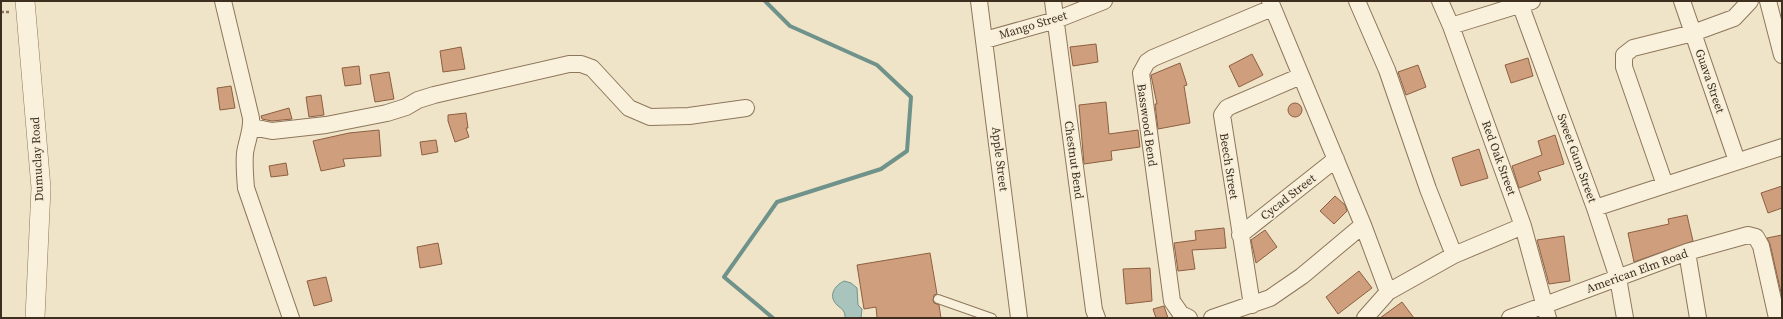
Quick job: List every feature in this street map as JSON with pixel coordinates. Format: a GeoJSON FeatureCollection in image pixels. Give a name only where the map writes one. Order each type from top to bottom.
{"type":"FeatureCollection","features":[{"type":"Feature","properties":{"kind":"street","name":"Dumuclay Road"},"geometry":{"type":"LineString","coordinates":[[25,1],[40,188],[35,318]]}},
{"type":"Feature","properties":{"kind":"street"},"geometry":{"type":"LineString","coordinates":[[223,1],[250,108],[252,127],[246,152],[244,170],[246,188],[291,318]]}},
{"type":"Feature","properties":{"kind":"street","name":"Apple Street"},"geometry":{"type":"LineString","coordinates":[[979,1],[1019,318]]}},
{"type":"Feature","properties":{"kind":"street","name":"Chestnut Bend"},"geometry":{"type":"LineString","coordinates":[[1053,1],[1094,310],[1097,318]]}},
{"type":"Feature","properties":{"kind":"street","name":"Mango Street"},"geometry":{"type":"LineString","coordinates":[[985,40],[1056,20],[1104,1]]}},
{"type":"Feature","properties":{"kind":"street"},"geometry":{"type":"LineString","coordinates":[[1357,1],[1387,70],[1428,189],[1454,256]]}},
{"type":"Feature","properties":{"kind":"street","name":"Red Oak Street"},"geometry":{"type":"LineString","coordinates":[[1440,1],[1451,26],[1523,226],[1546,311]]}},
{"type":"Feature","properties":{"kind":"street","name":"Guava Street"},"geometry":{"type":"LineString","coordinates":[[1682,1],[1738,161]]}},
{"type":"Feature","properties":{"kind":"street"},"geometry":{"type":"LineString","coordinates":[[1665,184],[1624,67],[1624,55],[1633,48],[1693,33],[1734,18],[1750,1]]}},
{"type":"Feature","properties":{"kind":"street"},"geometry":{"type":"LineString","coordinates":[[1768,1],[1782,55]]}},
{"type":"Feature","properties":{"kind":"street"},"geometry":{"type":"LineString","coordinates":[[1451,26],[1524,2]]}},
{"type":"Feature","properties":{"kind":"street","name":"Sweet Gum Street"},"geometry":{"type":"LineString","coordinates":[[1524,2],[1618,278],[1625,318]]}},
{"type":"Feature","properties":{"kind":"street"},"geometry":{"type":"LineString","coordinates":[[1271,4],[1363,225],[1388,292]]}},
{"type":"Feature","properties":{"kind":"street","name":"Basswood Bend"},"geometry":{"type":"LineString","coordinates":[[1189,318],[1181,314],[1172,301],[1141,73],[1147,62],[1153,58],[1271,4]]}},
{"type":"Feature","properties":{"kind":"street"},"geometry":{"type":"LineString","coordinates":[[252,127],[272,131],[326,126],[387,113],[434,95],[569,64],[581,64],[592,68],[629,108],[650,117],[690,116],[746,108]]}},
{"type":"Feature","properties":{"kind":"street","name":"Beech Street"},"geometry":{"type":"LineString","coordinates":[[1252,305],[1222,115],[1224,111],[1231,106],[1301,76]]}},
{"type":"Feature","properties":{"kind":"street"},"geometry":{"type":"LineString","coordinates":[[1595,208],[1782,147]]}},
{"type":"Feature","properties":{"kind":"street","name":"Cycad Street"},"geometry":{"type":"LineString","coordinates":[[1240,235],[1336,159]]}},
{"type":"Feature","properties":{"kind":"street"},"geometry":{"type":"LineString","coordinates":[[1212,318],[1270,298],[1302,276],[1363,225]]}},
{"type":"Feature","properties":{"kind":"street"},"geometry":{"type":"LineString","coordinates":[[1365,318],[1388,292],[1454,256],[1523,226]]}},
{"type":"Feature","properties":{"kind":"street","name":"American Elm Road"},"geometry":{"type":"LineString","coordinates":[[1510,318],[1546,311],[1618,278],[1687,252],[1748,235],[1756,237],[1761,246],[1777,318]]}},
{"type":"Feature","properties":{"kind":"street"},"geometry":{"type":"LineString","coordinates":[[1687,252],[1698,318]]}},
{"type":"Feature","properties":{"kind":"lane"},"geometry":{"type":"LineString","coordinates":[[938,299],[992,318]]}},
{"type":"Feature","properties":{"kind":"water"},"geometry":{"type":"Polygon","coordinates":[[[844,281],[851,283],[857,288],[858,305],[862,309],[861,318],[845,318],[845,314],[842,309],[834,302],[833,292],[840,283],[844,281]]]}},
{"type":"Feature","properties":{"kind":"building"},"geometry":{"type":"Polygon","coordinates":[[[1096,44],[1098,62],[1073,66],[1070,47],[1096,44]]]}},
{"type":"Feature","properties":{"kind":"building"},"geometry":{"type":"Polygon","coordinates":[[[461,47],[465,69],[443,72],[440,51],[461,47]]]}},
{"type":"Feature","properties":{"kind":"building"},"geometry":{"type":"Polygon","coordinates":[[[1252,54],[1263,75],[1239,87],[1229,66],[1252,54]]]}},
{"type":"Feature","properties":{"kind":"building"},"geometry":{"type":"Polygon","coordinates":[[[1528,58],[1533,76],[1511,83],[1505,65],[1528,58]]]}},
{"type":"Feature","properties":{"kind":"building"},"geometry":{"type":"Polygon","coordinates":[[[1180,63],[1187,85],[1184,86],[1190,123],[1158,129],[1155,104],[1157,104],[1151,75],[1180,63]]]}},
{"type":"Feature","properties":{"kind":"building"},"geometry":{"type":"Polygon","coordinates":[[[1418,65],[1426,87],[1406,95],[1398,72],[1418,65]]]}},
{"type":"Feature","properties":{"kind":"building"},"geometry":{"type":"Polygon","coordinates":[[[359,66],[361,84],[345,86],[342,68],[359,66]]]}},
{"type":"Feature","properties":{"kind":"building"},"geometry":{"type":"Polygon","coordinates":[[[389,72],[394,99],[375,102],[370,75],[389,72]]]}},
{"type":"Feature","properties":{"kind":"building"},"geometry":{"type":"Polygon","coordinates":[[[231,86],[235,108],[220,110],[217,88],[231,86]]]}},
{"type":"Feature","properties":{"kind":"building"},"geometry":{"type":"Polygon","coordinates":[[[321,95],[324,115],[309,117],[306,97],[321,95]]]}},
{"type":"Feature","properties":{"kind":"building"},"geometry":{"type":"Polygon","coordinates":[[[1106,102],[1109,134],[1138,130],[1140,147],[1111,151],[1112,160],[1084,164],[1079,105],[1106,102]]]}},
{"type":"Feature","properties":{"kind":"building"},"geometry":{"type":"Polygon","coordinates":[[[1295,103],[1300,105],[1302,110],[1300,115],[1295,117],[1290,115],[1288,110],[1290,105],[1295,103]]]}},
{"type":"Feature","properties":{"kind":"building"},"geometry":{"type":"Polygon","coordinates":[[[289,108],[292,119],[272,121],[262,119],[261,116],[289,108]]]}},
{"type":"Feature","properties":{"kind":"building"},"geometry":{"type":"Polygon","coordinates":[[[466,113],[468,128],[466,128],[469,137],[455,142],[448,121],[448,115],[466,113]]]}},
{"type":"Feature","properties":{"kind":"building"},"geometry":{"type":"Polygon","coordinates":[[[379,130],[381,156],[343,159],[345,166],[321,171],[313,141],[349,133],[379,130]]]}},
{"type":"Feature","properties":{"kind":"building"},"geometry":{"type":"Polygon","coordinates":[[[1555,135],[1564,164],[1538,172],[1541,180],[1519,188],[1512,166],[1542,155],[1538,141],[1555,135]]]}},
{"type":"Feature","properties":{"kind":"building"},"geometry":{"type":"Polygon","coordinates":[[[436,140],[438,152],[422,155],[420,142],[436,140]]]}},
{"type":"Feature","properties":{"kind":"building"},"geometry":{"type":"Polygon","coordinates":[[[1479,149],[1488,178],[1461,186],[1452,158],[1479,149]]]}},
{"type":"Feature","properties":{"kind":"building"},"geometry":{"type":"Polygon","coordinates":[[[286,163],[288,175],[271,177],[269,166],[286,163]]]}},
{"type":"Feature","properties":{"kind":"building"},"geometry":{"type":"Polygon","coordinates":[[[1782,186],[1782,208],[1768,213],[1761,193],[1782,186]]]}},
{"type":"Feature","properties":{"kind":"building"},"geometry":{"type":"Polygon","coordinates":[[[1335,196],[1345,205],[1347,211],[1334,224],[1320,211],[1335,196]]]}},
{"type":"Feature","properties":{"kind":"building"},"geometry":{"type":"Polygon","coordinates":[[[1687,215],[1693,241],[1634,262],[1628,233],[1669,224],[1668,219],[1687,215]]]}},
{"type":"Feature","properties":{"kind":"building"},"geometry":{"type":"Polygon","coordinates":[[[1224,228],[1226,248],[1192,250],[1195,269],[1178,271],[1174,243],[1196,240],[1195,231],[1224,228]]]}},
{"type":"Feature","properties":{"kind":"building"},"geometry":{"type":"Polygon","coordinates":[[[1265,230],[1277,247],[1256,263],[1251,240],[1265,230]]]}},
{"type":"Feature","properties":{"kind":"building"},"geometry":{"type":"Polygon","coordinates":[[[1782,235],[1782,297],[1770,244],[1767,238],[1782,235]]]}},
{"type":"Feature","properties":{"kind":"building"},"geometry":{"type":"Polygon","coordinates":[[[1564,236],[1570,281],[1549,284],[1537,240],[1564,236]]]}},
{"type":"Feature","properties":{"kind":"building"},"geometry":{"type":"Polygon","coordinates":[[[438,243],[442,264],[420,268],[417,247],[438,243]]]}},
{"type":"Feature","properties":{"kind":"building"},"geometry":{"type":"Polygon","coordinates":[[[930,253],[937,294],[934,295],[933,300],[934,303],[939,305],[941,318],[877,318],[876,307],[864,309],[857,265],[930,253]]]}},
{"type":"Feature","properties":{"kind":"building"},"geometry":{"type":"Polygon","coordinates":[[[1150,268],[1152,301],[1126,304],[1123,269],[1150,268]]]}},
{"type":"Feature","properties":{"kind":"building"},"geometry":{"type":"Polygon","coordinates":[[[1359,271],[1372,288],[1338,314],[1326,297],[1359,271]]]}},
{"type":"Feature","properties":{"kind":"building"},"geometry":{"type":"Polygon","coordinates":[[[326,277],[332,301],[314,306],[307,281],[326,277]]]}},
{"type":"Feature","properties":{"kind":"building"},"geometry":{"type":"Polygon","coordinates":[[[1402,302],[1414,318],[1380,318],[1402,302]]]}},
{"type":"Feature","properties":{"kind":"building"},"geometry":{"type":"Polygon","coordinates":[[[1164,306],[1168,318],[1156,318],[1153,309],[1164,306]]]}},
{"type":"Feature","properties":{"kind":"waterway"},"geometry":{"type":"LineString","coordinates":[[765,1],[790,26],[877,65],[911,97],[907,151],[881,169],[777,202],[724,277],[773,318]]}}]}
